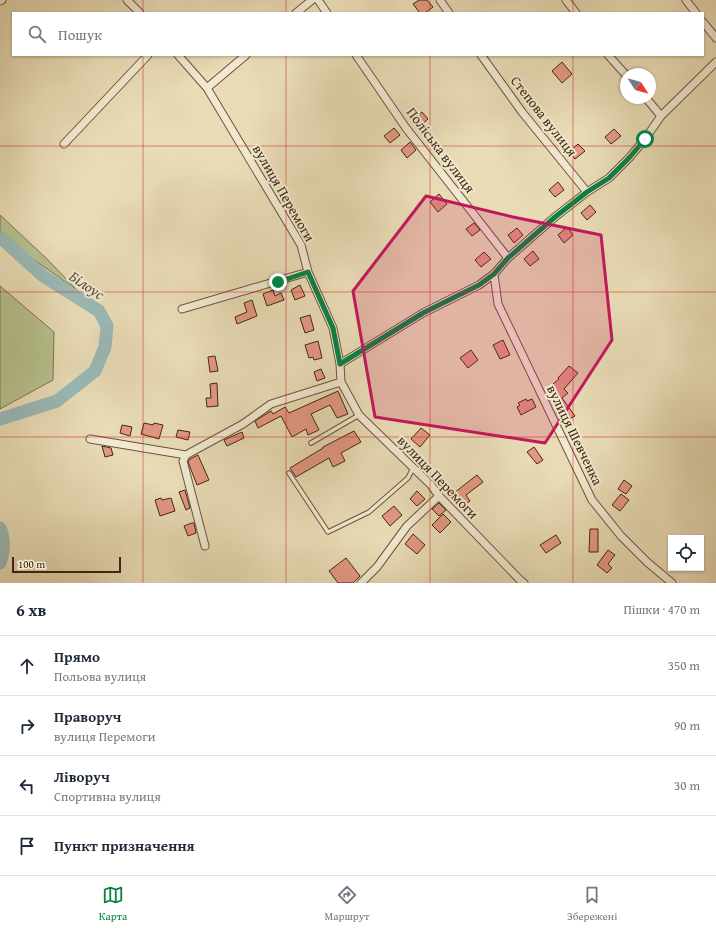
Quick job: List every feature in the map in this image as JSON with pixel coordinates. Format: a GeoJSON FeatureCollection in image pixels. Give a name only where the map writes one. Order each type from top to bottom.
{"type":"FeatureCollection","features":[{"type":"Feature","properties":{"kind":"street"},"geometry":{"type":"LineString","coordinates":[[127,0],[139,12]]}},
{"type":"Feature","properties":{"kind":"street"},"geometry":{"type":"LineString","coordinates":[[297,12],[312,0]]}},
{"type":"Feature","properties":{"kind":"street"},"geometry":{"type":"LineString","coordinates":[[318,0],[326,12]]}},
{"type":"Feature","properties":{"kind":"street"},"geometry":{"type":"LineString","coordinates":[[440,0],[448,12]]}},
{"type":"Feature","properties":{"kind":"street"},"geometry":{"type":"LineString","coordinates":[[566,0],[575,12]]}},
{"type":"Feature","properties":{"kind":"street"},"geometry":{"type":"LineString","coordinates":[[686,0],[695,12]]}},
{"type":"Feature","properties":{"kind":"street"},"geometry":{"type":"LineString","coordinates":[[704,23],[716,38]]}},
{"type":"Feature","properties":{"kind":"street"},"geometry":{"type":"LineString","coordinates":[[64,144],[147,56]]}},
{"type":"Feature","properties":{"kind":"street","name":"вулиця Перемоги"},"geometry":{"type":"LineString","coordinates":[[179,56],[207,88],[301,245],[308,272],[333,328],[342,382],[359,415],[431,485],[439,496],[524,583]]}},
{"type":"Feature","properties":{"kind":"street"},"geometry":{"type":"LineString","coordinates":[[207,88],[245,56]]}},
{"type":"Feature","properties":{"kind":"street","name":"Поліська вулиця"},"geometry":{"type":"LineString","coordinates":[[357,56],[406,128],[508,258]]}},
{"type":"Feature","properties":{"kind":"street","name":"Степова вулиця"},"geometry":{"type":"LineString","coordinates":[[481,56],[522,112],[587,192]]}},
{"type":"Feature","properties":{"kind":"street"},"geometry":{"type":"LineString","coordinates":[[609,56],[620,68]]}},
{"type":"Feature","properties":{"kind":"street"},"geometry":{"type":"LineString","coordinates":[[340,364],[423,313],[479,285],[494,274],[508,258],[555,217],[587,192],[609,178],[645,139],[661,116],[716,62]]}},
{"type":"Feature","properties":{"kind":"street"},"geometry":{"type":"LineString","coordinates":[[651,104],[661,116]]}},
{"type":"Feature","properties":{"kind":"street"},"geometry":{"type":"LineString","coordinates":[[182,309],[308,272]]}},
{"type":"Feature","properties":{"kind":"street","name":"вулиця Шевченка"},"geometry":{"type":"LineString","coordinates":[[494,274],[498,304],[592,500],[621,536],[647,562],[672,583]]}},
{"type":"Feature","properties":{"kind":"street"},"geometry":{"type":"LineString","coordinates":[[205,546],[183,461],[186,456],[243,424],[271,404],[342,382]]}},
{"type":"Feature","properties":{"kind":"street"},"geometry":{"type":"LineString","coordinates":[[90,439],[186,456]]}},
{"type":"Feature","properties":{"kind":"street"},"geometry":{"type":"LineString","coordinates":[[361,583],[377,567],[407,526],[439,496]]}},
{"type":"Feature","properties":{"kind":"lane"},"geometry":{"type":"LineString","coordinates":[[311,442],[359,415]]}},
{"type":"Feature","properties":{"kind":"lane"},"geometry":{"type":"LineString","coordinates":[[290,473],[328,532],[369,512],[408,478],[413,468]]}},
{"type":"Feature","properties":{"kind":"highlighted area"},"geometry":{"type":"Polygon","coordinates":[[[426,196],[513,217],[601,235],[612,340],[545,443],[375,417],[353,291],[426,196]]]}},
{"type":"Feature","properties":{"kind":"green space"},"geometry":{"type":"Polygon","coordinates":[[[0,215],[47,259],[77,290],[23,252],[0,231],[0,215]]]}},
{"type":"Feature","properties":{"kind":"green space"},"geometry":{"type":"Polygon","coordinates":[[[0,286],[54,332],[53,380],[0,409],[0,286]]]}},
{"type":"Feature","properties":{"kind":"building"},"geometry":{"type":"Polygon","coordinates":[[[419,0],[427,0],[433,7],[426,12],[419,12],[413,4],[419,0]]]}},
{"type":"Feature","properties":{"kind":"building"},"geometry":{"type":"Polygon","coordinates":[[[562,62],[572,74],[562,83],[552,71],[562,62]]]}},
{"type":"Feature","properties":{"kind":"building"},"geometry":{"type":"Polygon","coordinates":[[[422,112],[428,119],[419,127],[413,119],[422,112]]]}},
{"type":"Feature","properties":{"kind":"building"},"geometry":{"type":"Polygon","coordinates":[[[394,128],[400,135],[390,143],[384,136],[394,128]]]}},
{"type":"Feature","properties":{"kind":"building"},"geometry":{"type":"Polygon","coordinates":[[[614,129],[621,136],[611,144],[605,137],[614,129]]]}},
{"type":"Feature","properties":{"kind":"building"},"geometry":{"type":"Polygon","coordinates":[[[410,142],[416,150],[407,158],[401,150],[410,142]]]}},
{"type":"Feature","properties":{"kind":"building"},"geometry":{"type":"Polygon","coordinates":[[[578,144],[585,151],[575,159],[569,152],[578,144]]]}},
{"type":"Feature","properties":{"kind":"building"},"geometry":{"type":"Polygon","coordinates":[[[558,182],[564,190],[555,197],[549,190],[558,182]]]}},
{"type":"Feature","properties":{"kind":"building"},"geometry":{"type":"Polygon","coordinates":[[[439,194],[447,204],[438,212],[430,202],[439,194]]]}},
{"type":"Feature","properties":{"kind":"building"},"geometry":{"type":"Polygon","coordinates":[[[590,205],[596,212],[587,220],[581,213],[590,205]]]}},
{"type":"Feature","properties":{"kind":"building"},"geometry":{"type":"Polygon","coordinates":[[[474,223],[480,230],[472,236],[466,229],[474,223]]]}},
{"type":"Feature","properties":{"kind":"building"},"geometry":{"type":"Polygon","coordinates":[[[567,227],[573,235],[564,243],[558,235],[567,227]]]}},
{"type":"Feature","properties":{"kind":"building"},"geometry":{"type":"Polygon","coordinates":[[[517,228],[523,235],[514,243],[508,235],[517,228]]]}},
{"type":"Feature","properties":{"kind":"building"},"geometry":{"type":"Polygon","coordinates":[[[533,251],[539,259],[530,266],[524,259],[533,251]]]}},
{"type":"Feature","properties":{"kind":"building"},"geometry":{"type":"Polygon","coordinates":[[[484,252],[491,259],[481,267],[475,260],[484,252]]]}},
{"type":"Feature","properties":{"kind":"building"},"geometry":{"type":"Polygon","coordinates":[[[300,285],[305,296],[295,300],[291,290],[300,285]]]}},
{"type":"Feature","properties":{"kind":"building"},"geometry":{"type":"Polygon","coordinates":[[[273,290],[275,296],[281,293],[284,300],[267,306],[263,294],[273,290]]]}},
{"type":"Feature","properties":{"kind":"building"},"geometry":{"type":"Polygon","coordinates":[[[252,300],[257,316],[237,324],[235,317],[247,312],[244,303],[252,300]]]}},
{"type":"Feature","properties":{"kind":"building"},"geometry":{"type":"Polygon","coordinates":[[[310,315],[314,330],[305,333],[300,318],[310,315]]]}},
{"type":"Feature","properties":{"kind":"building"},"geometry":{"type":"Polygon","coordinates":[[[503,340],[510,355],[500,359],[493,345],[503,340]]]}},
{"type":"Feature","properties":{"kind":"building"},"geometry":{"type":"Polygon","coordinates":[[[318,341],[322,358],[314,360],[313,357],[309,358],[305,345],[318,341]]]}},
{"type":"Feature","properties":{"kind":"building"},"geometry":{"type":"Polygon","coordinates":[[[471,350],[478,360],[468,368],[460,358],[471,350]]]}},
{"type":"Feature","properties":{"kind":"building"},"geometry":{"type":"Polygon","coordinates":[[[215,356],[218,371],[210,372],[208,357],[215,356]]]}},
{"type":"Feature","properties":{"kind":"building"},"geometry":{"type":"Polygon","coordinates":[[[569,366],[578,373],[564,389],[568,393],[562,398],[575,416],[563,422],[556,412],[563,408],[547,389],[559,379],[558,378],[569,366]]]}},
{"type":"Feature","properties":{"kind":"building"},"geometry":{"type":"Polygon","coordinates":[[[321,369],[325,378],[317,381],[314,372],[321,369]]]}},
{"type":"Feature","properties":{"kind":"building"},"geometry":{"type":"Polygon","coordinates":[[[217,383],[218,406],[207,407],[206,398],[211,398],[210,384],[217,383]]]}},
{"type":"Feature","properties":{"kind":"building"},"geometry":{"type":"Polygon","coordinates":[[[338,391],[348,414],[337,418],[330,405],[311,414],[319,430],[308,435],[306,429],[292,437],[281,416],[258,428],[255,421],[271,411],[273,414],[285,407],[289,413],[338,391]]]}},
{"type":"Feature","properties":{"kind":"building"},"geometry":{"type":"Polygon","coordinates":[[[526,399],[527,401],[532,399],[536,407],[521,415],[517,407],[520,405],[518,403],[526,399]]]}},
{"type":"Feature","properties":{"kind":"building"},"geometry":{"type":"Polygon","coordinates":[[[144,423],[163,425],[159,439],[141,434],[144,423]]]}},
{"type":"Feature","properties":{"kind":"building"},"geometry":{"type":"Polygon","coordinates":[[[122,425],[132,427],[130,436],[120,433],[122,425]]]}},
{"type":"Feature","properties":{"kind":"building"},"geometry":{"type":"Polygon","coordinates":[[[421,428],[430,435],[420,447],[411,439],[421,428]]]}},
{"type":"Feature","properties":{"kind":"building"},"geometry":{"type":"Polygon","coordinates":[[[178,430],[190,432],[188,440],[176,437],[178,430]]]}},
{"type":"Feature","properties":{"kind":"building"},"geometry":{"type":"Polygon","coordinates":[[[354,431],[361,442],[341,453],[345,461],[333,467],[329,458],[296,477],[290,468],[323,447],[354,431]]]}},
{"type":"Feature","properties":{"kind":"building"},"geometry":{"type":"Polygon","coordinates":[[[242,432],[244,438],[227,446],[224,440],[242,432]]]}},
{"type":"Feature","properties":{"kind":"building"},"geometry":{"type":"Polygon","coordinates":[[[102,446],[111,448],[113,455],[105,457],[102,446]]]}},
{"type":"Feature","properties":{"kind":"building"},"geometry":{"type":"Polygon","coordinates":[[[534,447],[543,460],[537,464],[527,452],[534,447]]]}},
{"type":"Feature","properties":{"kind":"building"},"geometry":{"type":"Polygon","coordinates":[[[198,455],[209,480],[197,485],[188,462],[190,459],[198,455]]]}},
{"type":"Feature","properties":{"kind":"building"},"geometry":{"type":"Polygon","coordinates":[[[477,475],[483,482],[466,495],[470,501],[464,505],[454,493],[477,475]]]}},
{"type":"Feature","properties":{"kind":"building"},"geometry":{"type":"Polygon","coordinates":[[[624,480],[632,486],[626,494],[618,489],[624,480]]]}},
{"type":"Feature","properties":{"kind":"building"},"geometry":{"type":"Polygon","coordinates":[[[185,490],[190,508],[186,510],[179,492],[185,490]]]}},
{"type":"Feature","properties":{"kind":"building"},"geometry":{"type":"Polygon","coordinates":[[[417,491],[425,499],[417,506],[410,499],[417,491]]]}},
{"type":"Feature","properties":{"kind":"building"},"geometry":{"type":"Polygon","coordinates":[[[621,494],[629,500],[620,511],[612,505],[621,494]]]}},
{"type":"Feature","properties":{"kind":"building"},"geometry":{"type":"Polygon","coordinates":[[[161,498],[162,500],[171,498],[175,511],[160,516],[155,500],[161,498]]]}},
{"type":"Feature","properties":{"kind":"building"},"geometry":{"type":"Polygon","coordinates":[[[439,503],[446,510],[439,516],[432,509],[439,503]]]}},
{"type":"Feature","properties":{"kind":"building"},"geometry":{"type":"Polygon","coordinates":[[[394,506],[402,515],[390,526],[382,516],[394,506]]]}},
{"type":"Feature","properties":{"kind":"building"},"geometry":{"type":"Polygon","coordinates":[[[443,514],[451,522],[440,533],[432,525],[443,514]]]}},
{"type":"Feature","properties":{"kind":"building"},"geometry":{"type":"Polygon","coordinates":[[[194,523],[196,533],[188,536],[184,526],[194,523]]]}},
{"type":"Feature","properties":{"kind":"building"},"geometry":{"type":"Polygon","coordinates":[[[590,529],[598,529],[598,552],[589,552],[590,529]]]}},
{"type":"Feature","properties":{"kind":"building"},"geometry":{"type":"Polygon","coordinates":[[[413,534],[425,545],[417,554],[405,544],[413,534]]]}},
{"type":"Feature","properties":{"kind":"building"},"geometry":{"type":"Polygon","coordinates":[[[556,535],[561,543],[546,553],[540,545],[556,535]]]}},
{"type":"Feature","properties":{"kind":"building"},"geometry":{"type":"Polygon","coordinates":[[[608,550],[615,555],[608,564],[612,568],[607,573],[597,565],[608,550]]]}},
{"type":"Feature","properties":{"kind":"building"},"geometry":{"type":"Polygon","coordinates":[[[346,558],[360,576],[353,583],[338,583],[329,571],[346,558]]]}},
{"type":"Feature","properties":{"kind":"waterway","name":"Білоус"},"geometry":{"type":"LineString","coordinates":[[0,237],[43,276],[99,311],[107,326],[105,347],[95,371],[57,401],[0,419]]}},
{"type":"Feature","properties":{"kind":"waterway","name":"Білоус"},"geometry":{"type":"LineString","coordinates":[[0,528],[3,536],[0,563]]}},
{"type":"Feature","properties":{"kind":"route"},"geometry":{"type":"LineString","coordinates":[[278,282],[308,272],[333,328],[340,364],[423,313],[479,285],[494,274],[508,258],[555,217],[587,192],[609,178],[645,139]]}}]}
